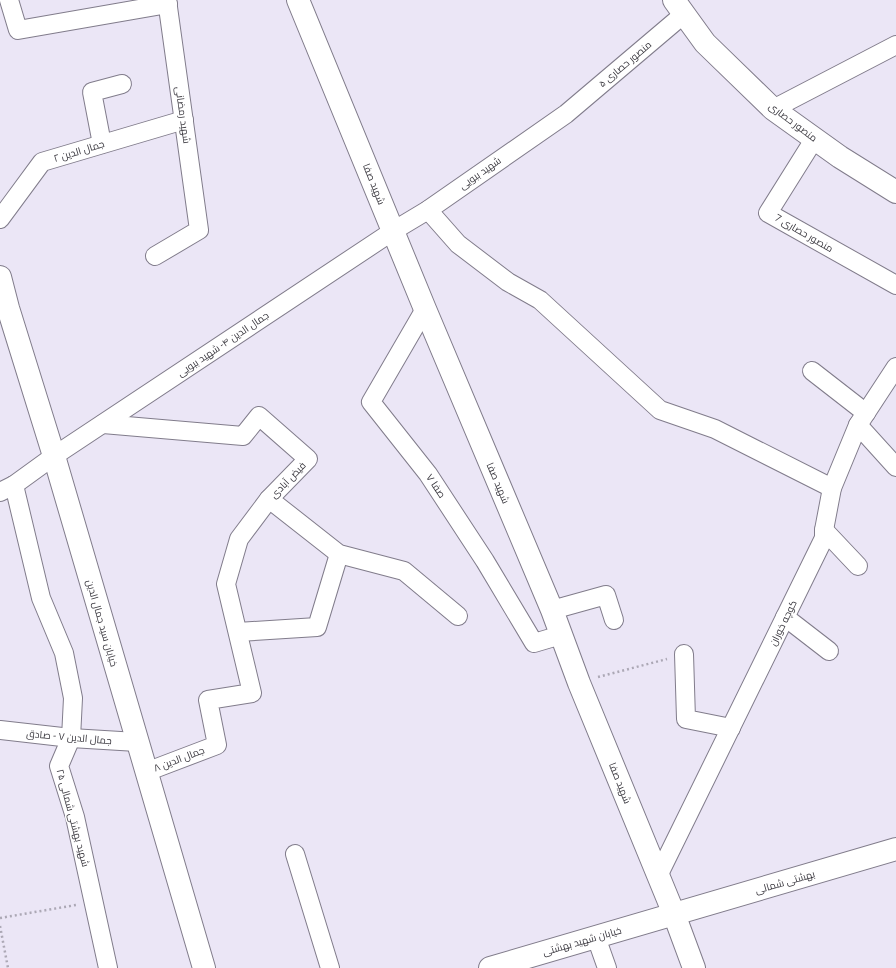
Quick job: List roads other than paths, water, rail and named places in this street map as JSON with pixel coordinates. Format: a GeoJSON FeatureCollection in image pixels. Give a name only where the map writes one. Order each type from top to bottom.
{"type":"FeatureCollection","features":[{"type":"Feature","properties":{"kind":"main road","name":"شهید صفا"},"geometry":{"type":"LineString","coordinates":[[298,0],[425,309],[552,610],[579,683],[674,914],[694,968]]}},
{"type":"Feature","properties":{"kind":"main road","name":"منصور حصاری"},"geometry":{"type":"LineString","coordinates":[[679,7],[705,43],[773,109],[840,157],[896,192]]}},
{"type":"Feature","properties":{"kind":"main road","name":"خیابان سید جمال الدین"},"geometry":{"type":"LineString","coordinates":[[0,277],[4,309],[54,456],[204,968]]}},
{"type":"Feature","properties":{"kind":"main road","name":"بهشتی شمالی"},"geometry":{"type":"LineString","coordinates":[[674,914],[896,849]]}},
{"type":"Feature","properties":{"kind":"main road","name":"خیابان شهید بهشتی"},"geometry":{"type":"LineString","coordinates":[[490,968],[674,914]]}},
{"type":"Feature","properties":{"kind":"street"},"geometry":{"type":"LineString","coordinates":[[9,0],[18,30],[168,2]]}},
{"type":"Feature","properties":{"kind":"street","name":"شهید رمضانی"},"geometry":{"type":"LineString","coordinates":[[155,256],[199,230],[168,2]]}},
{"type":"Feature","properties":{"kind":"street","name":"منصور حصاری ۵"},"geometry":{"type":"LineString","coordinates":[[566,114],[679,7]]}},
{"type":"Feature","properties":{"kind":"street"},"geometry":{"type":"LineString","coordinates":[[773,109],[896,45]]}},
{"type":"Feature","properties":{"kind":"street"},"geometry":{"type":"LineString","coordinates":[[102,144],[92,92],[122,84]]}},
{"type":"Feature","properties":{"kind":"street","name":"شهید ببویی"},"geometry":{"type":"LineString","coordinates":[[393,231],[428,210],[566,114]]}},
{"type":"Feature","properties":{"kind":"street","name":"جمال الدین ۲"},"geometry":{"type":"LineString","coordinates":[[0,219],[42,162],[184,120]]}},
{"type":"Feature","properties":{"kind":"street","name":"منصور حصاری 7"},"geometry":{"type":"LineString","coordinates":[[815,138],[768,213],[896,286]]}},
{"type":"Feature","properties":{"kind":"street"},"geometry":{"type":"LineString","coordinates":[[428,210],[458,244],[508,282],[540,300],[660,410],[715,429],[832,488]]}},
{"type":"Feature","properties":{"kind":"street","name":"جمال الدین ۴- شهید ببویی"},"geometry":{"type":"LineString","coordinates":[[7,488],[393,231]]}},
{"type":"Feature","properties":{"kind":"street","name":"صفا ۷"},"geometry":{"type":"LineString","coordinates":[[425,309],[370,402],[428,474],[485,561],[534,643],[561,635]]}},
{"type":"Feature","properties":{"kind":"street","name":"کوچه خوران"},"geometry":{"type":"LineString","coordinates":[[658,876],[824,538],[824,530],[832,488],[862,419],[896,367]]}},
{"type":"Feature","properties":{"kind":"street"},"geometry":{"type":"LineString","coordinates":[[812,371],[862,419],[896,467]]}},
{"type":"Feature","properties":{"kind":"street","name":"فیض آبادی"},"geometry":{"type":"LineString","coordinates":[[103,424],[243,436],[258,416],[308,459],[269,499],[239,539],[226,584],[252,694]]}},
{"type":"Feature","properties":{"kind":"street","name":"۲۵ شهید بهشتی شمالی"},"geometry":{"type":"LineString","coordinates":[[7,488],[41,598],[64,654],[73,698],[71,738],[59,766],[75,817],[108,968]]}},
{"type":"Feature","properties":{"kind":"street"},"geometry":{"type":"LineString","coordinates":[[269,499],[339,554],[404,571],[458,616]]}},
{"type":"Feature","properties":{"kind":"street"},"geometry":{"type":"LineString","coordinates":[[824,530],[858,566]]}},
{"type":"Feature","properties":{"kind":"street"},"geometry":{"type":"LineString","coordinates":[[238,632],[317,627],[339,554]]}},
{"type":"Feature","properties":{"kind":"street"},"geometry":{"type":"LineString","coordinates":[[552,610],[606,595],[614,620]]}},
{"type":"Feature","properties":{"kind":"street"},"geometry":{"type":"LineString","coordinates":[[785,617],[830,651]]}},
{"type":"Feature","properties":{"kind":"street"},"geometry":{"type":"LineString","coordinates":[[684,654],[686,719],[731,728]]}},
{"type":"Feature","properties":{"kind":"street","name":"جمال الدین ۸"},"geometry":{"type":"LineString","coordinates":[[146,772],[217,745],[208,700],[252,694]]}},
{"type":"Feature","properties":{"kind":"street","name":"جمال الدین ۷ - صادق"},"geometry":{"type":"LineString","coordinates":[[0,730],[71,738],[138,742]]}},
{"type":"Feature","properties":{"kind":"street"},"geometry":{"type":"LineString","coordinates":[[295,854],[330,968]]}},
{"type":"Feature","properties":{"kind":"street"},"geometry":{"type":"LineString","coordinates":[[596,937],[607,968]]}}]}
